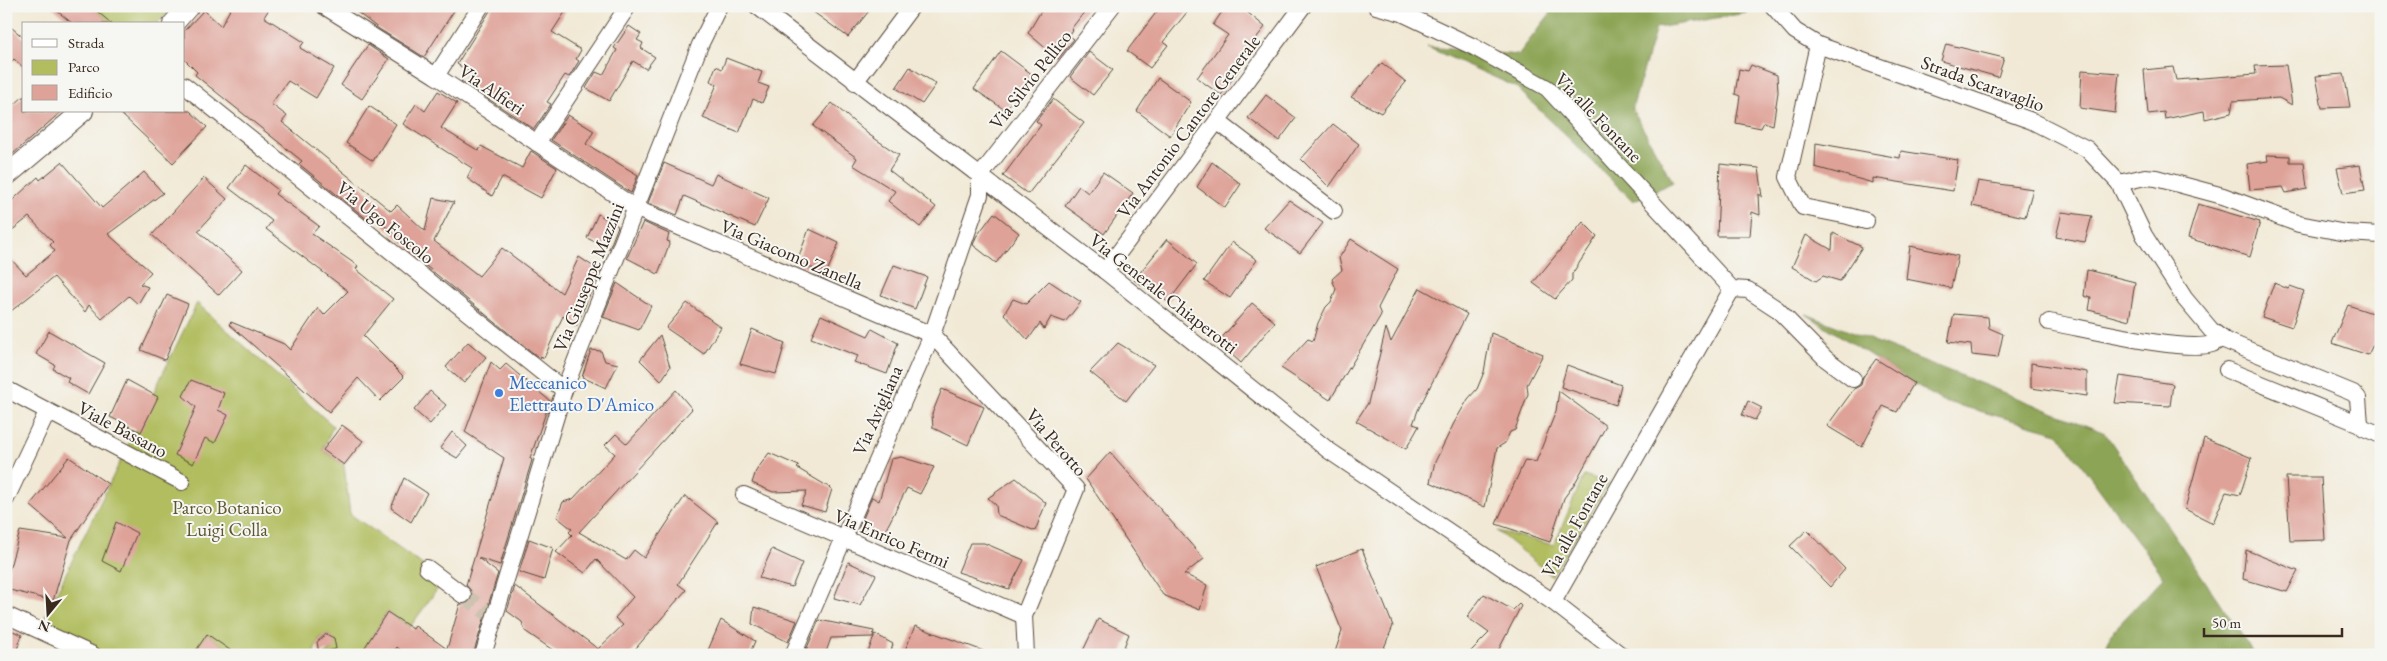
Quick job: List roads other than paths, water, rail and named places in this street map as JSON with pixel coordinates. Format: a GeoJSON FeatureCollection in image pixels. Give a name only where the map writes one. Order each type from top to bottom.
{"type":"FeatureCollection","features":[{"type":"Feature","properties":{"kind":"street"},"geometry":{"type":"LineString","coordinates":[[175,22],[189,6]]}},
{"type":"Feature","properties":{"kind":"street"},"geometry":{"type":"LineString","coordinates":[[436,76],[481,6]]}},
{"type":"Feature","properties":{"kind":"street"},"geometry":{"type":"LineString","coordinates":[[536,143],[628,6]]}},
{"type":"Feature","properties":{"kind":"street","name":"Via Giuseppe Mazzini"},"geometry":{"type":"LineString","coordinates":[[483,655],[491,615],[564,390],[637,209],[700,45],[719,6]]}},
{"type":"Feature","properties":{"kind":"street","name":"Via Generale Chiaperotti"},"geometry":{"type":"LineString","coordinates":[[757,6],[1105,270],[1328,450],[1553,602]]}},
{"type":"Feature","properties":{"kind":"street"},"geometry":{"type":"LineString","coordinates":[[855,82],[912,6]]}},
{"type":"Feature","properties":{"kind":"street","name":"Via Silvio Pellico"},"geometry":{"type":"LineString","coordinates":[[980,176],[1112,6]]}},
{"type":"Feature","properties":{"kind":"street","name":"Via Antonio Cantore Generale"},"geometry":{"type":"LineString","coordinates":[[1105,270],[1303,6]]}},
{"type":"Feature","properties":{"kind":"street","name":"Via alle Fontane"},"geometry":{"type":"LineString","coordinates":[[1376,6],[1402,13],[1474,47],[1547,88],[1732,289],[1553,602],[1621,655]]}},
{"type":"Feature","properties":{"kind":"street","name":"Strada Scaravaglio"},"geometry":{"type":"LineString","coordinates":[[1773,6],[1795,31],[1818,45],[2032,121],[2087,149],[2119,183],[2144,235],[2185,298],[2211,330],[2222,338],[2353,393],[2358,398],[2360,424]]}},
{"type":"Feature","properties":{"kind":"street","name":"Via Alfieri"},"geometry":{"type":"LineString","coordinates":[[332,8],[637,209]]}},
{"type":"Feature","properties":{"kind":"street"},"geometry":{"type":"LineString","coordinates":[[1818,45],[1788,177],[1803,208],[1866,221]]}},
{"type":"Feature","properties":{"kind":"street","name":"Via Ugo Foscolo"},"geometry":{"type":"LineString","coordinates":[[185,86],[564,390]]}},
{"type":"Feature","properties":{"kind":"street"},"geometry":{"type":"LineString","coordinates":[[6,176],[82,112]]}},
{"type":"Feature","properties":{"kind":"street"},"geometry":{"type":"LineString","coordinates":[[1217,121],[1334,211]]}},
{"type":"Feature","properties":{"kind":"street","name":"Via Avigliana"},"geometry":{"type":"LineString","coordinates":[[793,655],[932,335],[980,195],[980,176]]}},
{"type":"Feature","properties":{"kind":"street"},"geometry":{"type":"LineString","coordinates":[[2119,183],[2145,177],[2156,178],[2223,196],[2298,224],[2346,233],[2381,236]]}},
{"type":"Feature","properties":{"kind":"street","name":"Via Giacomo Zanella"},"geometry":{"type":"LineString","coordinates":[[637,209],[932,335]]}},
{"type":"Feature","properties":{"kind":"street"},"geometry":{"type":"LineString","coordinates":[[1732,289],[1748,290],[1777,309],[1826,359],[1853,379]]}},
{"type":"Feature","properties":{"kind":"street"},"geometry":{"type":"LineString","coordinates":[[2049,322],[2151,341],[2196,346],[2212,344],[2222,338]]}},
{"type":"Feature","properties":{"kind":"street","name":"Via Perotto"},"geometry":{"type":"LineString","coordinates":[[932,335],[1076,489],[1024,616],[1026,655]]}},
{"type":"Feature","properties":{"kind":"street"},"geometry":{"type":"LineString","coordinates":[[2227,370],[2360,424],[2364,428],[2381,435]]}},
{"type":"Feature","properties":{"kind":"street","name":"Viale Bassano"},"geometry":{"type":"LineString","coordinates":[[6,389],[182,482]]}},
{"type":"Feature","properties":{"kind":"street","name":"Viale Bassano"},"geometry":{"type":"LineString","coordinates":[[6,499],[47,412]]}},
{"type":"Feature","properties":{"kind":"street","name":"Via Enrico Fermi"},"geometry":{"type":"LineString","coordinates":[[744,495],[842,539],[1024,616]]}},
{"type":"Feature","properties":{"kind":"street"},"geometry":{"type":"LineString","coordinates":[[427,568],[463,595]]}},
{"type":"Feature","properties":{"kind":"street"},"geometry":{"type":"LineString","coordinates":[[6,615],[93,655]]}},
{"type":"Feature","properties":{"kind":"tunnel"},"geometry":{"type":"LineString","coordinates":[[463,595],[488,613]]}},
{"type":"Feature","properties":{"kind":"place","name":"Meccanico Elettrauto D'Amico"},"geometry":{"type":"Point","coordinates":[499,393]}},
{"type":"Feature","properties":{"kind":"park label","name":"Parco Botanico Luigi Colla"},"geometry":{"type":"Point","coordinates":[227,518]}}]}
